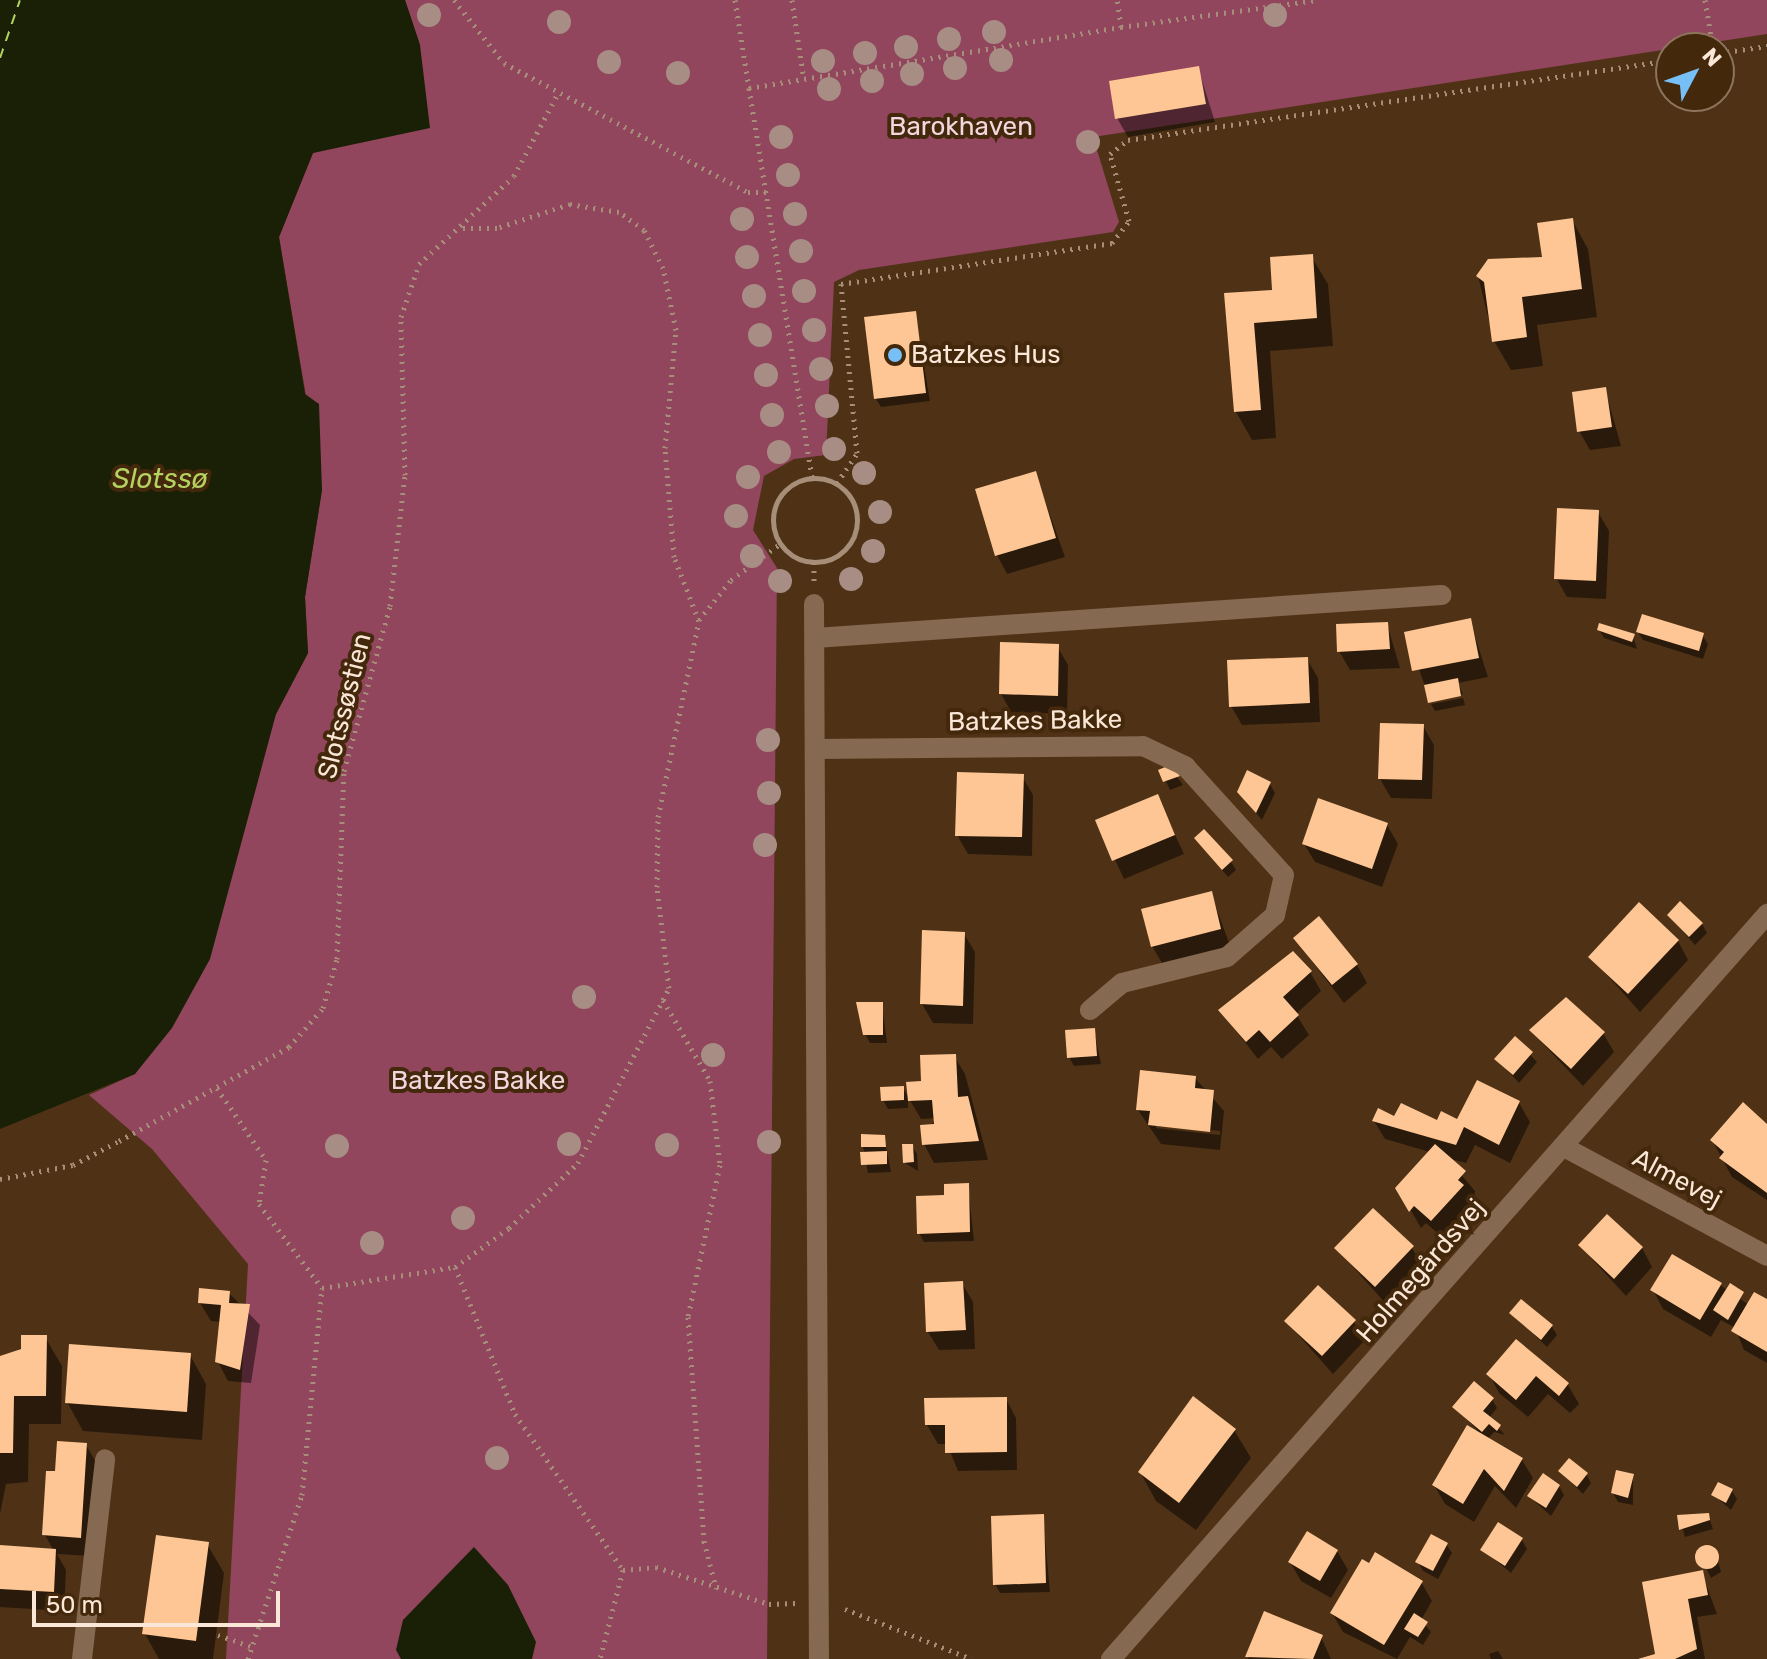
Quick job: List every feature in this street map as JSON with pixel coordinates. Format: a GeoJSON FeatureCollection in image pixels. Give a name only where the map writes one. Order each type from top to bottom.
{"type":"FeatureCollection","features":[{"type":"Feature","properties":{"kind":"street"},"geometry":{"type":"LineString","coordinates":[[815,638],[1442,595]]}},
{"type":"Feature","properties":{"kind":"street"},"geometry":{"type":"LineString","coordinates":[[814,604],[819,1659]]}},
{"type":"Feature","properties":{"kind":"street","name":"Batzkes Bakke"},"geometry":{"type":"LineString","coordinates":[[815,749],[1143,746],[1185,766],[1284,875],[1275,915],[1227,957],[1122,983],[1090,1010]]}},
{"type":"Feature","properties":{"kind":"street","name":"Holmegårdsvej"},"geometry":{"type":"LineString","coordinates":[[1111,1659],[1767,914]]}},
{"type":"Feature","properties":{"kind":"street","name":"Almevej"},"geometry":{"type":"LineString","coordinates":[[1564,1147],[1767,1256]]}},
{"type":"Feature","properties":{"kind":"street"},"geometry":{"type":"LineString","coordinates":[[82,1659],[105,1459]]}},
{"type":"Feature","properties":{"kind":"path"},"geometry":{"type":"LineString","coordinates":[[454,0],[504,63],[557,95],[748,192],[766,192]]}},
{"type":"Feature","properties":{"kind":"path"},"geometry":{"type":"LineString","coordinates":[[735,0],[812,477]]}},
{"type":"Feature","properties":{"kind":"path"},"geometry":{"type":"LineString","coordinates":[[792,0],[803,74]]}},
{"type":"Feature","properties":{"kind":"path"},"geometry":{"type":"LineString","coordinates":[[1117,0],[1121,27]]}},
{"type":"Feature","properties":{"kind":"path"},"geometry":{"type":"LineString","coordinates":[[749,88],[803,74],[1317,0]]}},
{"type":"Feature","properties":{"kind":"path"},"geometry":{"type":"LineString","coordinates":[[1705,0],[1710,32]]}},
{"type":"Feature","properties":{"kind":"path"},"geometry":{"type":"LineString","coordinates":[[1735,51],[1767,46]]}},
{"type":"Feature","properties":{"kind":"path"},"geometry":{"type":"LineString","coordinates":[[837,483],[857,453],[841,284],[1112,243],[1129,221],[1110,154],[1128,140],[1655,62]]}},
{"type":"Feature","properties":{"kind":"path","name":"Slotssøstien"},"geometry":{"type":"LineString","coordinates":[[0,1179],[73,1165],[289,1047],[323,1008],[337,959],[344,771],[390,606],[405,475],[401,317],[419,264],[514,176],[557,95]]}},
{"type":"Feature","properties":{"kind":"path"},"geometry":{"type":"LineString","coordinates":[[459,228],[497,228],[570,204],[619,212],[644,230],[663,268],[676,330],[665,448],[674,557],[699,621]]}},
{"type":"Feature","properties":{"kind":"path"},"geometry":{"type":"LineString","coordinates":[[812,477],[837,483],[858,517],[846,550],[814,563],[780,544],[774,509],[784,491],[812,477]]}},
{"type":"Feature","properties":{"kind":"path"},"geometry":{"type":"LineString","coordinates":[[322,1288],[455,1267],[509,1228],[578,1163],[663,1000],[671,975],[657,887],[658,817],[699,621],[731,580],[780,544]]}},
{"type":"Feature","properties":{"kind":"path"},"geometry":{"type":"LineString","coordinates":[[663,1000],[710,1081],[720,1165],[688,1317],[704,1541],[716,1588]]}},
{"type":"Feature","properties":{"kind":"path"},"geometry":{"type":"LineString","coordinates":[[217,1088],[266,1160],[259,1204],[322,1288],[302,1495],[248,1659]]}},
{"type":"Feature","properties":{"kind":"path"},"geometry":{"type":"LineString","coordinates":[[455,1267],[515,1414],[623,1570],[600,1659]]}},
{"type":"Feature","properties":{"kind":"path"},"geometry":{"type":"LineString","coordinates":[[623,1570],[656,1567],[769,1604],[819,1602],[877,1618],[972,1659]]}},
{"type":"Feature","properties":{"kind":"path"},"geometry":{"type":"LineString","coordinates":[[218,1635],[250,1646]]}},
{"type":"Feature","properties":{"kind":"green space","name":"Batzkes Bakke"},"geometry":{"type":"Polygon","coordinates":[[[405,0],[1767,0],[1767,34],[1735,39],[1735,32],[1655,32],[1655,51],[1093,137],[1119,222],[1113,232],[859,270],[834,282],[826,455],[794,459],[764,476],[753,530],[777,568],[767,1659],[226,1659],[248,1264],[152,1149],[89,1095],[135,1074],[276,714],[308,653],[305,597],[322,490],[279,237],[313,153],[351,142],[420,45],[405,0]]]}},
{"type":"Feature","properties":{"kind":"water","name":"Slotssø"},"geometry":{"type":"Polygon","coordinates":[[[0,0],[405,0],[420,45],[430,128],[313,153],[279,237],[305,394],[319,404],[322,490],[305,597],[308,653],[276,714],[210,959],[172,1028],[135,1074],[0,1129],[0,0]]]}},
{"type":"Feature","properties":{"kind":"water"},"geometry":{"type":"Polygon","coordinates":[[[474,1547],[508,1585],[536,1642],[532,1659],[401,1659],[396,1650],[403,1620],[474,1547]]]}},
{"type":"Feature","properties":{"kind":"building"},"geometry":{"type":"Polygon","coordinates":[[[1199,66],[1206,104],[1115,119],[1109,81],[1199,66]]]}},
{"type":"Feature","properties":{"kind":"building"},"geometry":{"type":"Polygon","coordinates":[[[1573,218],[1582,289],[1522,297],[1527,337],[1492,342],[1484,282],[1476,276],[1488,259],[1542,257],[1537,223],[1573,218]]]}},
{"type":"Feature","properties":{"kind":"building"},"geometry":{"type":"Polygon","coordinates":[[[1313,254],[1317,318],[1254,323],[1261,410],[1234,412],[1224,293],[1272,290],[1270,257],[1313,254]]]}},
{"type":"Feature","properties":{"kind":"building","name":"Batzkes Hus"},"geometry":{"type":"Polygon","coordinates":[[[916,311],[926,393],[874,399],[864,317],[916,311]]]}},
{"type":"Feature","properties":{"kind":"building"},"geometry":{"type":"Polygon","coordinates":[[[1606,387],[1612,427],[1577,432],[1572,392],[1606,387]]]}},
{"type":"Feature","properties":{"kind":"building"},"geometry":{"type":"Polygon","coordinates":[[[1036,471],[1056,538],[995,556],[975,489],[1036,471]]]}},
{"type":"Feature","properties":{"kind":"building"},"geometry":{"type":"Polygon","coordinates":[[[1557,508],[1599,510],[1596,581],[1554,579],[1557,508]]]}},
{"type":"Feature","properties":{"kind":"building"},"geometry":{"type":"Polygon","coordinates":[[[1642,614],[1704,633],[1699,651],[1636,632],[1642,614]]]}},
{"type":"Feature","properties":{"kind":"building"},"geometry":{"type":"Polygon","coordinates":[[[1471,618],[1479,658],[1412,671],[1404,632],[1471,618]]]}},
{"type":"Feature","properties":{"kind":"building"},"geometry":{"type":"Polygon","coordinates":[[[1388,622],[1390,649],[1337,652],[1336,624],[1388,622]]]}},
{"type":"Feature","properties":{"kind":"building"},"geometry":{"type":"Polygon","coordinates":[[[1599,623],[1635,634],[1632,642],[1597,630],[1599,623]]]}},
{"type":"Feature","properties":{"kind":"building"},"geometry":{"type":"Polygon","coordinates":[[[1000,642],[1059,644],[1058,696],[999,694],[1000,642]]]}},
{"type":"Feature","properties":{"kind":"building"},"geometry":{"type":"Polygon","coordinates":[[[1308,657],[1310,703],[1229,707],[1227,660],[1308,657]]]}},
{"type":"Feature","properties":{"kind":"building"},"geometry":{"type":"Polygon","coordinates":[[[1458,678],[1461,696],[1428,703],[1424,685],[1458,678]]]}},
{"type":"Feature","properties":{"kind":"building"},"geometry":{"type":"Polygon","coordinates":[[[1380,723],[1424,724],[1422,780],[1378,779],[1380,723]]]}},
{"type":"Feature","properties":{"kind":"building"},"geometry":{"type":"Polygon","coordinates":[[[1170,765],[1180,776],[1163,782],[1158,770],[1170,765]]]}},
{"type":"Feature","properties":{"kind":"building"},"geometry":{"type":"Polygon","coordinates":[[[1247,770],[1271,782],[1256,813],[1237,792],[1247,770]]]}},
{"type":"Feature","properties":{"kind":"building"},"geometry":{"type":"Polygon","coordinates":[[[957,772],[1024,774],[1022,837],[955,836],[957,772]]]}},
{"type":"Feature","properties":{"kind":"building"},"geometry":{"type":"Polygon","coordinates":[[[1158,794],[1175,835],[1112,861],[1095,820],[1158,794]]]}},
{"type":"Feature","properties":{"kind":"building"},"geometry":{"type":"Polygon","coordinates":[[[1318,798],[1388,823],[1372,869],[1302,844],[1318,798]]]}},
{"type":"Feature","properties":{"kind":"building"},"geometry":{"type":"Polygon","coordinates":[[[1204,829],[1233,860],[1222,870],[1194,838],[1204,829]]]}},
{"type":"Feature","properties":{"kind":"building"},"geometry":{"type":"Polygon","coordinates":[[[1212,891],[1221,929],[1151,947],[1141,909],[1212,891]]]}},
{"type":"Feature","properties":{"kind":"building"},"geometry":{"type":"Polygon","coordinates":[[[1680,901],[1703,923],[1689,937],[1667,915],[1680,901]]]}},
{"type":"Feature","properties":{"kind":"building"},"geometry":{"type":"Polygon","coordinates":[[[1639,902],[1679,940],[1628,994],[1588,957],[1639,902]]]}},
{"type":"Feature","properties":{"kind":"building"},"geometry":{"type":"Polygon","coordinates":[[[1319,916],[1358,964],[1332,985],[1293,938],[1319,916]]]}},
{"type":"Feature","properties":{"kind":"building"},"geometry":{"type":"Polygon","coordinates":[[[922,930],[965,932],[963,1006],[920,1004],[922,930]]]}},
{"type":"Feature","properties":{"kind":"building"},"geometry":{"type":"Polygon","coordinates":[[[1293,951],[1312,971],[1283,997],[1299,1015],[1270,1042],[1259,1030],[1246,1042],[1218,1010],[1293,951]]]}},
{"type":"Feature","properties":{"kind":"building"},"geometry":{"type":"Polygon","coordinates":[[[1566,997],[1605,1032],[1571,1069],[1529,1030],[1566,997]]]}},
{"type":"Feature","properties":{"kind":"building"},"geometry":{"type":"Polygon","coordinates":[[[856,1002],[883,1002],[883,1035],[863,1035],[856,1002]]]}},
{"type":"Feature","properties":{"kind":"building"},"geometry":{"type":"Polygon","coordinates":[[[1095,1028],[1097,1056],[1067,1058],[1065,1030],[1095,1028]]]}},
{"type":"Feature","properties":{"kind":"building"},"geometry":{"type":"Polygon","coordinates":[[[1515,1036],[1533,1052],[1513,1075],[1494,1059],[1515,1036]]]}},
{"type":"Feature","properties":{"kind":"building"},"geometry":{"type":"Polygon","coordinates":[[[956,1054],[958,1097],[968,1096],[979,1141],[922,1145],[920,1125],[934,1124],[932,1100],[908,1101],[906,1082],[921,1081],[920,1055],[956,1054]]]}},
{"type":"Feature","properties":{"kind":"building"},"geometry":{"type":"Polygon","coordinates":[[[1140,1070],[1196,1076],[1195,1088],[1214,1090],[1210,1132],[1148,1125],[1150,1111],[1136,1110],[1140,1070]]]}},
{"type":"Feature","properties":{"kind":"building"},"geometry":{"type":"Polygon","coordinates":[[[1477,1080],[1520,1101],[1499,1145],[1464,1127],[1456,1145],[1372,1121],[1378,1108],[1394,1116],[1401,1103],[1437,1120],[1441,1111],[1457,1119],[1477,1080]]]}},
{"type":"Feature","properties":{"kind":"building"},"geometry":{"type":"Polygon","coordinates":[[[904,1086],[904,1100],[881,1101],[880,1087],[904,1086]]]}},
{"type":"Feature","properties":{"kind":"building"},"geometry":{"type":"Polygon","coordinates":[[[1743,1102],[1767,1124],[1767,1193],[1719,1158],[1724,1152],[1710,1140],[1743,1102]]]}},
{"type":"Feature","properties":{"kind":"building"},"geometry":{"type":"Polygon","coordinates":[[[861,1134],[885,1135],[886,1147],[861,1147],[861,1134]]]}},
{"type":"Feature","properties":{"kind":"building"},"geometry":{"type":"Polygon","coordinates":[[[902,1144],[913,1144],[914,1162],[903,1163],[902,1144]]]}},
{"type":"Feature","properties":{"kind":"building"},"geometry":{"type":"Polygon","coordinates":[[[1435,1144],[1466,1171],[1458,1180],[1464,1185],[1431,1221],[1414,1206],[1409,1212],[1395,1188],[1435,1144]]]}},
{"type":"Feature","properties":{"kind":"building"},"geometry":{"type":"Polygon","coordinates":[[[887,1151],[887,1164],[861,1165],[860,1152],[887,1151]]]}},
{"type":"Feature","properties":{"kind":"building"},"geometry":{"type":"Polygon","coordinates":[[[969,1183],[970,1232],[917,1234],[916,1196],[944,1195],[944,1184],[969,1183]]]}},
{"type":"Feature","properties":{"kind":"building"},"geometry":{"type":"Polygon","coordinates":[[[1373,1208],[1414,1246],[1375,1287],[1334,1248],[1373,1208]]]}},
{"type":"Feature","properties":{"kind":"building"},"geometry":{"type":"Polygon","coordinates":[[[1607,1214],[1643,1247],[1614,1279],[1578,1245],[1607,1214]]]}},
{"type":"Feature","properties":{"kind":"building"},"geometry":{"type":"Polygon","coordinates":[[[1672,1254],[1722,1283],[1700,1320],[1650,1290],[1672,1254]]]}},
{"type":"Feature","properties":{"kind":"building"},"geometry":{"type":"Polygon","coordinates":[[[963,1281],[966,1330],[926,1332],[924,1283],[963,1281]]]}},
{"type":"Feature","properties":{"kind":"building"},"geometry":{"type":"Polygon","coordinates":[[[1730,1283],[1744,1292],[1728,1320],[1713,1310],[1730,1283]]]}},
{"type":"Feature","properties":{"kind":"building"},"geometry":{"type":"Polygon","coordinates":[[[1318,1285],[1356,1320],[1322,1356],[1284,1321],[1318,1285]]]}},
{"type":"Feature","properties":{"kind":"building"},"geometry":{"type":"Polygon","coordinates":[[[199,1288],[230,1291],[229,1303],[250,1304],[240,1370],[215,1362],[221,1305],[198,1303],[199,1288]]]}},
{"type":"Feature","properties":{"kind":"building"},"geometry":{"type":"Polygon","coordinates":[[[1754,1292],[1767,1299],[1767,1352],[1731,1331],[1754,1292]]]}},
{"type":"Feature","properties":{"kind":"building"},"geometry":{"type":"Polygon","coordinates":[[[1521,1299],[1553,1325],[1541,1340],[1509,1313],[1521,1299]]]}},
{"type":"Feature","properties":{"kind":"building"},"geometry":{"type":"Polygon","coordinates":[[[21,1335],[47,1335],[46,1396],[14,1396],[13,1453],[0,1453],[0,1356],[21,1349],[21,1335]]]}},
{"type":"Feature","properties":{"kind":"building"},"geometry":{"type":"Polygon","coordinates":[[[1516,1339],[1569,1383],[1559,1396],[1536,1376],[1516,1400],[1486,1374],[1516,1339]]]}},
{"type":"Feature","properties":{"kind":"building"},"geometry":{"type":"Polygon","coordinates":[[[69,1344],[191,1353],[187,1412],[65,1403],[69,1344]]]}},
{"type":"Feature","properties":{"kind":"building"},"geometry":{"type":"Polygon","coordinates":[[[1474,1381],[1494,1398],[1483,1411],[1501,1425],[1497,1431],[1489,1424],[1482,1432],[1452,1407],[1474,1381]]]}},
{"type":"Feature","properties":{"kind":"building"},"geometry":{"type":"Polygon","coordinates":[[[1193,1396],[1236,1429],[1179,1503],[1138,1472],[1193,1396]]]}},
{"type":"Feature","properties":{"kind":"building"},"geometry":{"type":"Polygon","coordinates":[[[1007,1397],[1007,1452],[945,1453],[945,1425],[925,1425],[924,1398],[1007,1397]]]}},
{"type":"Feature","properties":{"kind":"building"},"geometry":{"type":"Polygon","coordinates":[[[1467,1425],[1523,1458],[1504,1491],[1484,1469],[1463,1504],[1432,1485],[1467,1425]]]}},
{"type":"Feature","properties":{"kind":"building"},"geometry":{"type":"Polygon","coordinates":[[[57,1441],[87,1443],[81,1538],[42,1535],[46,1471],[55,1471],[57,1441]]]}},
{"type":"Feature","properties":{"kind":"building"},"geometry":{"type":"Polygon","coordinates":[[[1569,1458],[1588,1473],[1577,1487],[1558,1471],[1569,1458]]]}},
{"type":"Feature","properties":{"kind":"building"},"geometry":{"type":"Polygon","coordinates":[[[1616,1470],[1634,1474],[1628,1498],[1611,1493],[1616,1470]]]}},
{"type":"Feature","properties":{"kind":"building"},"geometry":{"type":"Polygon","coordinates":[[[1543,1473],[1560,1485],[1546,1508],[1527,1496],[1543,1473]]]}},
{"type":"Feature","properties":{"kind":"building"},"geometry":{"type":"Polygon","coordinates":[[[1718,1482],[1733,1489],[1726,1503],[1711,1495],[1718,1482]]]}},
{"type":"Feature","properties":{"kind":"building"},"geometry":{"type":"Polygon","coordinates":[[[1709,1513],[1710,1520],[1679,1530],[1677,1515],[1709,1513]]]}},
{"type":"Feature","properties":{"kind":"building"},"geometry":{"type":"Polygon","coordinates":[[[1044,1514],[1046,1583],[993,1585],[991,1516],[1044,1514]]]}},
{"type":"Feature","properties":{"kind":"building"},"geometry":{"type":"Polygon","coordinates":[[[1498,1522],[1523,1538],[1505,1566],[1480,1550],[1498,1522]]]}},
{"type":"Feature","properties":{"kind":"building"},"geometry":{"type":"Polygon","coordinates":[[[1307,1531],[1338,1550],[1320,1581],[1288,1562],[1307,1531]]]}},
{"type":"Feature","properties":{"kind":"building"},"geometry":{"type":"Polygon","coordinates":[[[1431,1534],[1448,1543],[1433,1571],[1415,1562],[1431,1534]]]}},
{"type":"Feature","properties":{"kind":"building"},"geometry":{"type":"Polygon","coordinates":[[[156,1535],[209,1542],[196,1641],[142,1634],[156,1535]]]}},
{"type":"Feature","properties":{"kind":"building"},"geometry":{"type":"Polygon","coordinates":[[[0,1545],[56,1549],[54,1592],[0,1589],[0,1545]]]}},
{"type":"Feature","properties":{"kind":"building"},"geometry":{"type":"Polygon","coordinates":[[[1707,1545],[1716,1548],[1719,1557],[1716,1566],[1707,1569],[1698,1566],[1695,1557],[1698,1548],[1707,1545]]]}},
{"type":"Feature","properties":{"kind":"building"},"geometry":{"type":"Polygon","coordinates":[[[1375,1552],[1423,1581],[1384,1645],[1330,1613],[1362,1559],[1369,1563],[1375,1552]]]}},
{"type":"Feature","properties":{"kind":"building"},"geometry":{"type":"Polygon","coordinates":[[[1703,1570],[1708,1595],[1688,1599],[1697,1649],[1675,1659],[1638,1659],[1655,1654],[1642,1582],[1703,1570]]]}},
{"type":"Feature","properties":{"kind":"building"},"geometry":{"type":"Polygon","coordinates":[[[1264,1611],[1323,1635],[1313,1659],[1245,1657],[1264,1611]]]}},
{"type":"Feature","properties":{"kind":"building"},"geometry":{"type":"Polygon","coordinates":[[[1414,1613],[1428,1622],[1418,1637],[1404,1629],[1414,1613]]]}},
{"type":"Feature","properties":{"kind":"ferry route"},"geometry":{"type":"LineString","coordinates":[[0,58],[20,0]]}},
{"type":"Feature","properties":{"kind":"place","name":"Batzkes Hus"},"geometry":{"type":"Point","coordinates":[895,355]}},
{"type":"Feature","properties":{"kind":"park label","name":"Barokhaven"},"geometry":{"type":"Point","coordinates":[961,127]}}]}
